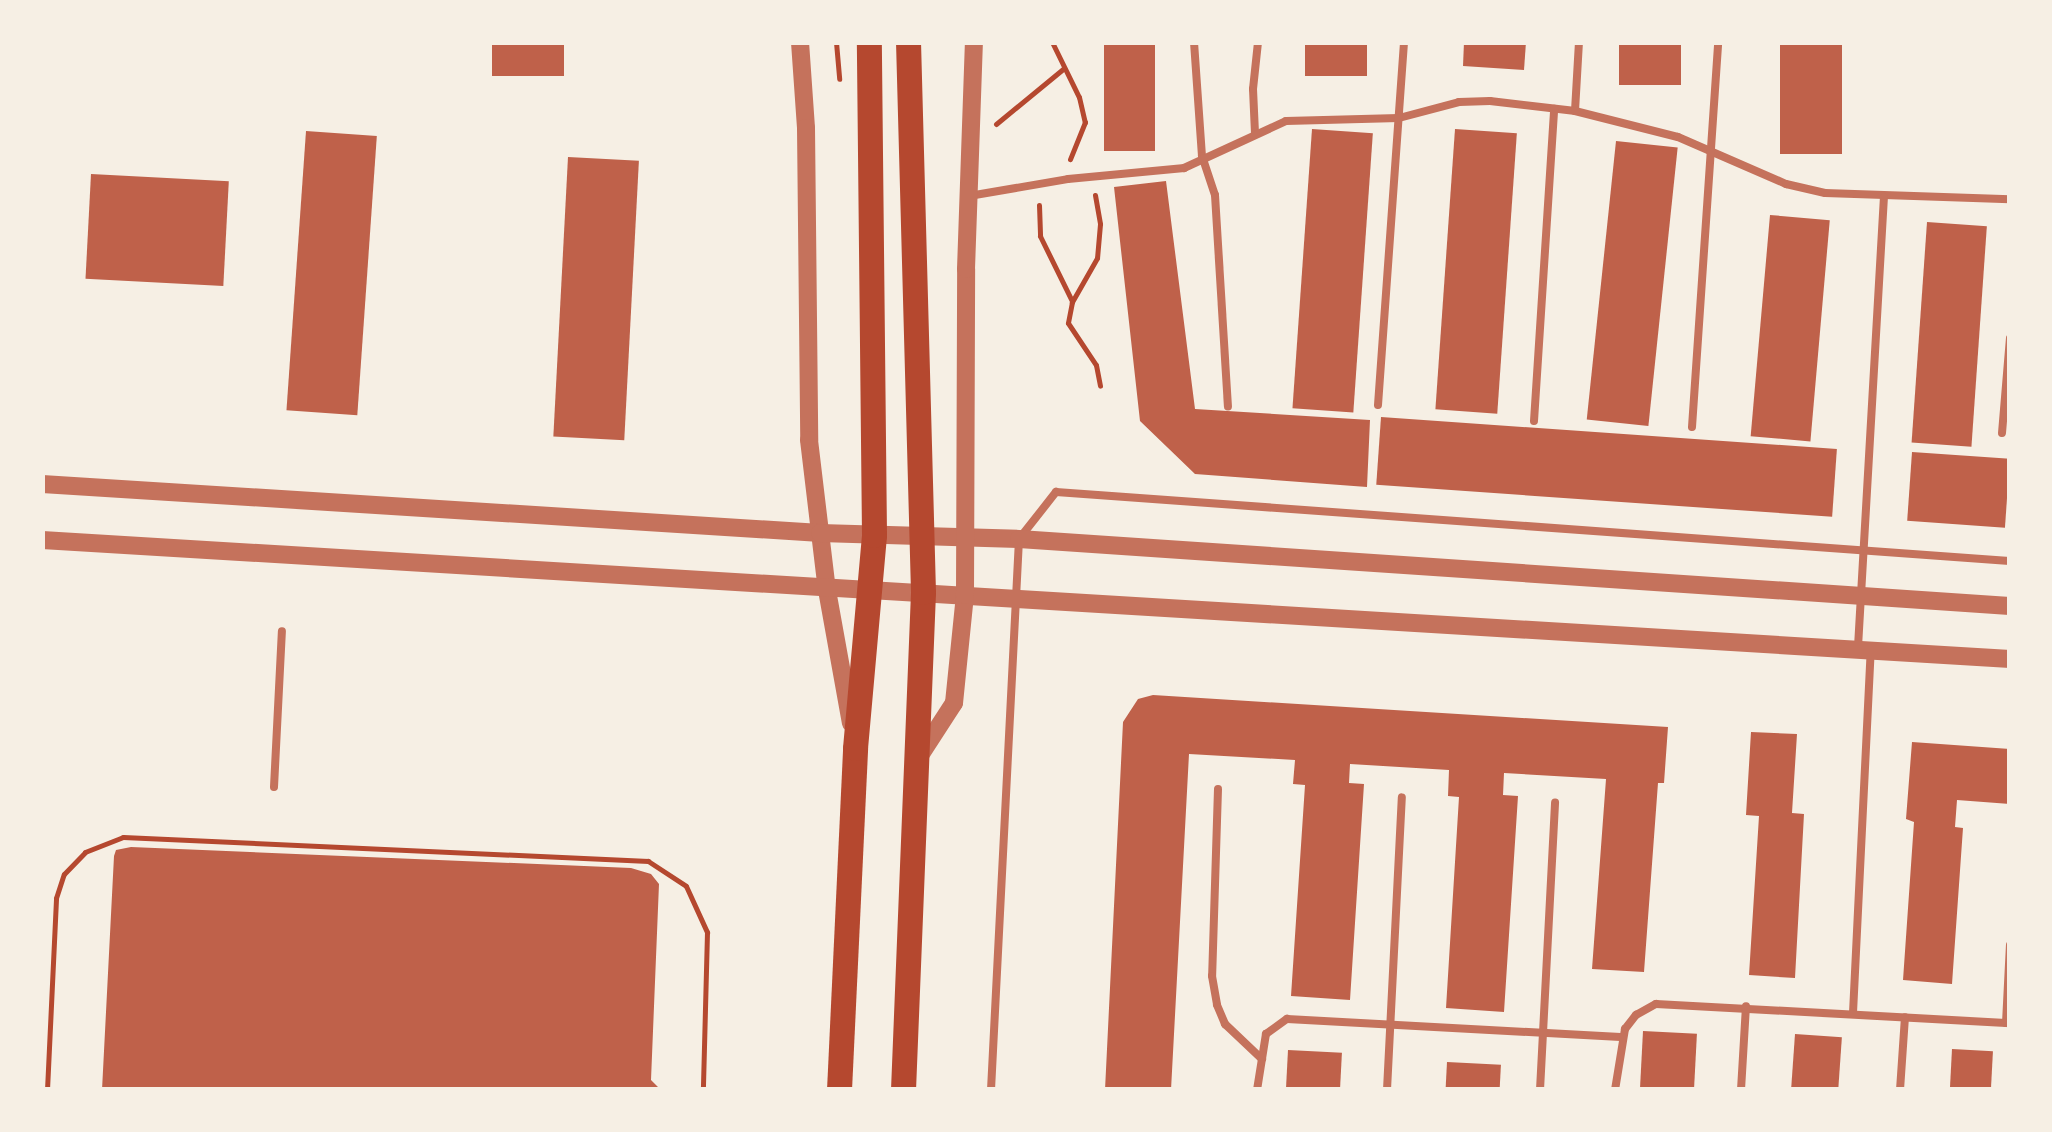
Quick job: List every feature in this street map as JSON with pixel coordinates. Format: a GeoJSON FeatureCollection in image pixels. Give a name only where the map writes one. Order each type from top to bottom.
{"type":"FeatureCollection","features":[{"type":"Feature","properties":{"kind":"main road"},"geometry":{"type":"LineString","coordinates":[[839,1090],[856,748],[874,535],[869,42]]}},
{"type":"Feature","properties":{"kind":"main road"},"geometry":{"type":"LineString","coordinates":[[903,1090],[922,592],[908,42]]}},
{"type":"Feature","properties":{"kind":"street"},"geometry":{"type":"LineString","coordinates":[[800,42],[806,116],[808,440],[827,590],[856,748]]}},
{"type":"Feature","properties":{"kind":"street"},"geometry":{"type":"LineString","coordinates":[[917,760],[954,703],[965,595],[974,42]]}},
{"type":"Feature","properties":{"kind":"street"},"geometry":{"type":"LineString","coordinates":[[42,484],[820,534],[1019,539],[2010,606]]}},
{"type":"Feature","properties":{"kind":"street"},"geometry":{"type":"LineString","coordinates":[[42,540],[2010,660]]}},
{"type":"Feature","properties":{"kind":"lane"},"geometry":{"type":"LineString","coordinates":[[1194,42],[1202,156],[1215,196],[1228,407]]}},
{"type":"Feature","properties":{"kind":"lane"},"geometry":{"type":"LineString","coordinates":[[1254,133],[1258,42]]}},
{"type":"Feature","properties":{"kind":"lane"},"geometry":{"type":"LineString","coordinates":[[1378,405],[1404,42]]}},
{"type":"Feature","properties":{"kind":"lane"},"geometry":{"type":"LineString","coordinates":[[1575,111],[1579,42]]}},
{"type":"Feature","properties":{"kind":"lane"},"geometry":{"type":"LineString","coordinates":[[1692,427],[1718,42]]}},
{"type":"Feature","properties":{"kind":"lane"},"geometry":{"type":"LineString","coordinates":[[969,196],[1068,179],[1184,168],[1202,156],[1286,121],[1400,118],[1459,102],[1575,111],[1678,136],[1786,184],[1884,198],[2010,199]]}},
{"type":"Feature","properties":{"kind":"lane"},"geometry":{"type":"LineString","coordinates":[[1534,420],[1554,108]]}},
{"type":"Feature","properties":{"kind":"lane"},"geometry":{"type":"LineString","coordinates":[[1853,1013],[1864,651],[1860,596],[1884,198]]}},
{"type":"Feature","properties":{"kind":"lane"},"geometry":{"type":"LineString","coordinates":[[2002,433],[2010,338]]}},
{"type":"Feature","properties":{"kind":"lane"},"geometry":{"type":"LineString","coordinates":[[991,1090],[1019,539],[1056,492],[2010,561]]}},
{"type":"Feature","properties":{"kind":"lane"},"geometry":{"type":"LineString","coordinates":[[274,787],[282,630]]}},
{"type":"Feature","properties":{"kind":"lane"},"geometry":{"type":"LineString","coordinates":[[1218,790],[1212,976],[1216,1005],[1225,1024],[1262,1059]]}},
{"type":"Feature","properties":{"kind":"lane"},"geometry":{"type":"LineString","coordinates":[[1387,1090],[1402,797]]}},
{"type":"Feature","properties":{"kind":"lane"},"geometry":{"type":"LineString","coordinates":[[1540,1090],[1555,802]]}},
{"type":"Feature","properties":{"kind":"lane"},"geometry":{"type":"LineString","coordinates":[[1615,1090],[1622,1038],[1636,1015],[1656,1004],[2008,1023],[2010,945]]}},
{"type":"Feature","properties":{"kind":"lane"},"geometry":{"type":"LineString","coordinates":[[1741,1090],[1746,1006]]}},
{"type":"Feature","properties":{"kind":"lane"},"geometry":{"type":"LineString","coordinates":[[1900,1090],[1905,1016]]}},
{"type":"Feature","properties":{"kind":"lane"},"geometry":{"type":"LineString","coordinates":[[1257,1090],[1266,1034],[1287,1019],[1622,1038]]}},
{"type":"Feature","properties":{"kind":"path"},"geometry":{"type":"LineString","coordinates":[[1052,42],[1079,97],[1084,122],[1068,166],[1068,179]]}},
{"type":"Feature","properties":{"kind":"path"},"geometry":{"type":"LineString","coordinates":[[971,144],[1063,68]]}},
{"type":"Feature","properties":{"kind":"path"},"geometry":{"type":"LineString","coordinates":[[1092,177],[1100,244],[1091,271],[1072,302],[1068,323],[1096,365],[1100,386]]}},
{"type":"Feature","properties":{"kind":"path"},"geometry":{"type":"LineString","coordinates":[[1045,183],[1038,205],[1040,236],[1069,288],[1072,302]]}},
{"type":"Feature","properties":{"kind":"path"},"geometry":{"type":"LineString","coordinates":[[47,1090],[56,898],[64,874],[85,852],[123,837],[648,861],[686,886],[707,932],[703,1090]]}},
{"type":"Feature","properties":{"kind":"building"},"geometry":{"type":"Polygon","coordinates":[[[492,42],[564,42],[564,76],[492,76],[492,42]]]}},
{"type":"Feature","properties":{"kind":"building"},"geometry":{"type":"Polygon","coordinates":[[[1104,42],[1155,42],[1155,151],[1104,151],[1104,42]]]}},
{"type":"Feature","properties":{"kind":"building"},"geometry":{"type":"Polygon","coordinates":[[[1305,42],[1367,42],[1367,76],[1305,76],[1305,42]]]}},
{"type":"Feature","properties":{"kind":"building"},"geometry":{"type":"Polygon","coordinates":[[[1464,42],[1526,42],[1524,70],[1463,66],[1464,42]]]}},
{"type":"Feature","properties":{"kind":"building"},"geometry":{"type":"Polygon","coordinates":[[[1619,42],[1681,42],[1681,85],[1619,85],[1619,42]]]}},
{"type":"Feature","properties":{"kind":"building"},"geometry":{"type":"Polygon","coordinates":[[[1780,42],[1842,42],[1842,154],[1780,154],[1780,42]]]}},
{"type":"Feature","properties":{"kind":"building"},"geometry":{"type":"Polygon","coordinates":[[[1312,129],[1373,133],[1353,413],[1292,408],[1312,129]]]}},
{"type":"Feature","properties":{"kind":"building"},"geometry":{"type":"Polygon","coordinates":[[[1455,129],[1517,133],[1497,414],[1435,409],[1455,129]]]}},
{"type":"Feature","properties":{"kind":"building"},"geometry":{"type":"Polygon","coordinates":[[[306,131],[377,136],[357,415],[286,410],[306,131]]]}},
{"type":"Feature","properties":{"kind":"building"},"geometry":{"type":"Polygon","coordinates":[[[1616,141],[1678,147],[1648,426],[1587,419],[1616,141]]]}},
{"type":"Feature","properties":{"kind":"building"},"geometry":{"type":"Polygon","coordinates":[[[568,157],[639,161],[624,440],[553,437],[568,157]]]}},
{"type":"Feature","properties":{"kind":"building"},"geometry":{"type":"Polygon","coordinates":[[[91,174],[229,181],[223,286],[86,279],[91,174]]]}},
{"type":"Feature","properties":{"kind":"building"},"geometry":{"type":"Polygon","coordinates":[[[1166,181],[1195,409],[1370,420],[1367,487],[1195,474],[1140,421],[1114,187],[1166,181]]]}},
{"type":"Feature","properties":{"kind":"building"},"geometry":{"type":"Polygon","coordinates":[[[1770,215],[1830,220],[1810,441],[1751,436],[1770,215]]]}},
{"type":"Feature","properties":{"kind":"building"},"geometry":{"type":"Polygon","coordinates":[[[1927,222],[1987,226],[1971,447],[1912,442],[1927,222]]]}},
{"type":"Feature","properties":{"kind":"building"},"geometry":{"type":"Polygon","coordinates":[[[1381,417],[1837,449],[1832,517],[1376,485],[1381,417]]]}},
{"type":"Feature","properties":{"kind":"building"},"geometry":{"type":"Polygon","coordinates":[[[1912,452],[2010,459],[2005,528],[1907,521],[1912,452]]]}},
{"type":"Feature","properties":{"kind":"building"},"geometry":{"type":"Polygon","coordinates":[[[1153,695],[1668,727],[1664,783],[1658,783],[1644,972],[1592,969],[1606,779],[1504,773],[1503,795],[1518,796],[1504,1012],[1446,1008],[1459,797],[1448,796],[1449,770],[1350,764],[1349,783],[1364,784],[1350,1000],[1291,996],[1305,785],[1293,784],[1295,760],[1189,754],[1171,1090],[1105,1090],[1123,722],[1138,699],[1153,695]]]}},
{"type":"Feature","properties":{"kind":"building"},"geometry":{"type":"Polygon","coordinates":[[[1751,732],[1797,734],[1792,813],[1804,814],[1795,978],[1749,975],[1759,816],[1746,815],[1751,732]]]}},
{"type":"Feature","properties":{"kind":"building"},"geometry":{"type":"Polygon","coordinates":[[[1912,742],[2010,749],[2010,804],[1957,800],[1955,827],[1963,828],[1952,984],[1903,980],[1914,822],[1906,819],[1912,742]]]}},
{"type":"Feature","properties":{"kind":"building"},"geometry":{"type":"Polygon","coordinates":[[[131,847],[631,868],[651,874],[659,884],[651,1080],[661,1090],[102,1090],[114,856],[116,850],[131,847]]]}},
{"type":"Feature","properties":{"kind":"building"},"geometry":{"type":"Polygon","coordinates":[[[1643,1031],[1697,1034],[1694,1090],[1640,1090],[1643,1031]]]}},
{"type":"Feature","properties":{"kind":"building"},"geometry":{"type":"Polygon","coordinates":[[[1795,1034],[1842,1037],[1838,1090],[1791,1090],[1795,1034]]]}},
{"type":"Feature","properties":{"kind":"building"},"geometry":{"type":"Polygon","coordinates":[[[1952,1049],[1993,1051],[1991,1090],[1950,1090],[1952,1049]]]}},
{"type":"Feature","properties":{"kind":"building"},"geometry":{"type":"Polygon","coordinates":[[[1288,1050],[1342,1053],[1340,1090],[1286,1090],[1288,1050]]]}},
{"type":"Feature","properties":{"kind":"building"},"geometry":{"type":"Polygon","coordinates":[[[1447,1062],[1501,1065],[1500,1090],[1446,1090],[1447,1062]]]}}]}
